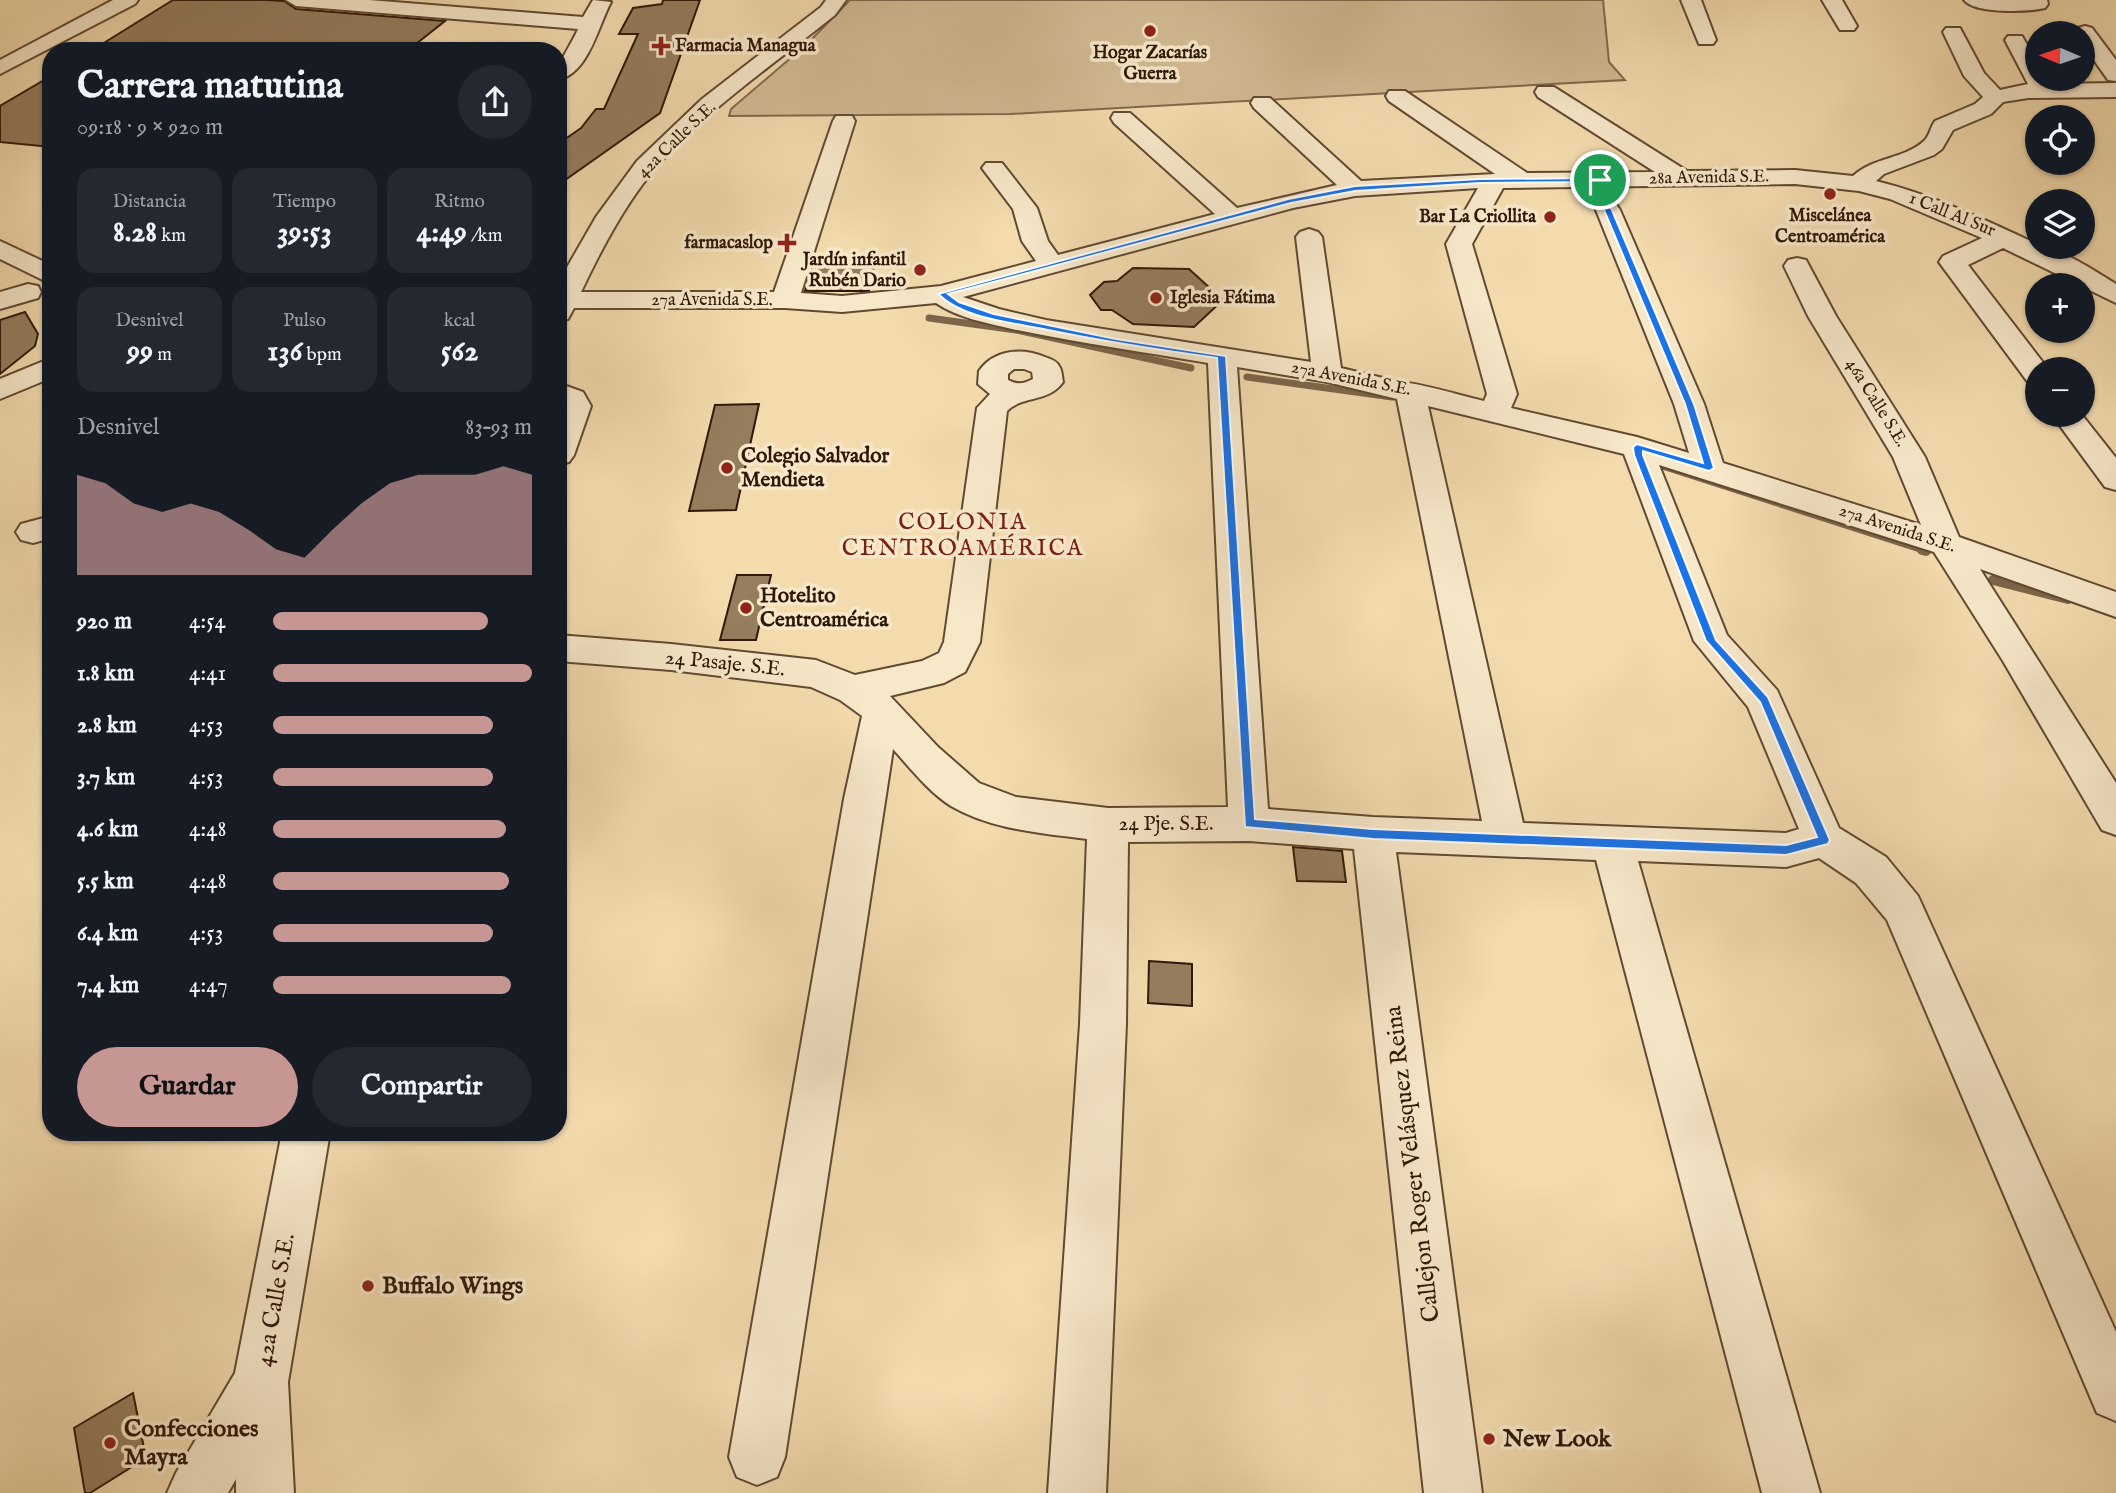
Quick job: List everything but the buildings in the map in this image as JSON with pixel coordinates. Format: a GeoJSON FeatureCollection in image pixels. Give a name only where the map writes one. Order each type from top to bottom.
{"type":"FeatureCollection","features":[{"type":"Feature","properties":{"kind":"street"},"geometry":{"type":"LineString","coordinates":[[49,42],[128,0]]}},
{"type":"Feature","properties":{"kind":"street"},"geometry":{"type":"LineString","coordinates":[[75,42],[146,0]]}},
{"type":"Feature","properties":{"kind":"street"},"geometry":{"type":"LineString","coordinates":[[296,0],[590,24]]}},
{"type":"Feature","properties":{"kind":"street","name":"42a Calle S.E."},"geometry":{"type":"LineString","coordinates":[[567,292],[614,209],[645,166],[683,129],[828,11],[836,0]]}},
{"type":"Feature","properties":{"kind":"street"},"geometry":{"type":"LineString","coordinates":[[1690,0],[1706,40]]}},
{"type":"Feature","properties":{"kind":"street"},"geometry":{"type":"LineString","coordinates":[[1832,0],[1847,26]]}},
{"type":"Feature","properties":{"kind":"street"},"geometry":{"type":"LineString","coordinates":[[1974,0],[1982,3],[2034,5],[2038,4],[2036,0]]}},
{"type":"Feature","properties":{"kind":"street"},"geometry":{"type":"LineString","coordinates":[[579,1],[608,1]]}},
{"type":"Feature","properties":{"kind":"street"},"geometry":{"type":"LineString","coordinates":[[567,70],[581,47],[590,24],[608,1]]}},
{"type":"Feature","properties":{"kind":"street"},"geometry":{"type":"LineString","coordinates":[[1954,32],[1967,67],[1982,88],[1997,97]]}},
{"type":"Feature","properties":{"kind":"street"},"geometry":{"type":"LineString","coordinates":[[2015,40],[2025,59]]}},
{"type":"Feature","properties":{"kind":"street"},"geometry":{"type":"LineString","coordinates":[[0,68],[42,46]]}},
{"type":"Feature","properties":{"kind":"street"},"geometry":{"type":"LineString","coordinates":[[2095,46],[2116,75]]}},
{"type":"Feature","properties":{"kind":"street"},"geometry":{"type":"LineString","coordinates":[[0,86],[42,61]]}},
{"type":"Feature","properties":{"kind":"street"},"geometry":{"type":"LineString","coordinates":[[2095,90],[2116,90]]}},
{"type":"Feature","properties":{"kind":"street"},"geometry":{"type":"LineString","coordinates":[[1859,184],[1875,170],[1930,149],[1941,139],[1943,126],[1983,109],[1997,97],[2042,91]]}},
{"type":"Feature","properties":{"kind":"street"},"geometry":{"type":"LineString","coordinates":[[1546,92],[1683,179]]}},
{"type":"Feature","properties":{"kind":"street"},"geometry":{"type":"LineString","coordinates":[[1397,96],[1522,181]]}},
{"type":"Feature","properties":{"kind":"street"},"geometry":{"type":"LineString","coordinates":[[1262,103],[1355,189]]}},
{"type":"Feature","properties":{"kind":"street"},"geometry":{"type":"LineString","coordinates":[[1122,118],[1233,217]]}},
{"type":"Feature","properties":{"kind":"street"},"geometry":{"type":"LineString","coordinates":[[785,300],[844,121]]}},
{"type":"Feature","properties":{"kind":"street"},"geometry":{"type":"LineString","coordinates":[[994,168],[1025,208],[1035,241],[1052,266]]}},
{"type":"Feature","properties":{"kind":"street","name":"28a Avenida S.E."},"geometry":{"type":"LineString","coordinates":[[942,294],[1290,201],[1355,189],[1522,181],[1600,189],[1683,179],[1795,177],[1859,184]]}},
{"type":"Feature","properties":{"kind":"street"},"geometry":{"type":"LineString","coordinates":[[1495,411],[1502,394],[1459,244],[1485,184],[1502,195],[1539,201],[1575,202],[1600,189],[1689,404],[1709,468]]}},
{"type":"Feature","properties":{"kind":"street","name":"1 Call Al Sur"},"geometry":{"type":"LineString","coordinates":[[1859,184],[1926,204],[2005,237],[2112,289]]}},
{"type":"Feature","properties":{"kind":"street"},"geometry":{"type":"LineString","coordinates":[[1309,237],[1327,373]]}},
{"type":"Feature","properties":{"kind":"street"},"geometry":{"type":"LineString","coordinates":[[2005,237],[1952,262],[2025,359]]}},
{"type":"Feature","properties":{"kind":"street"},"geometry":{"type":"LineString","coordinates":[[0,250],[42,271]]}},
{"type":"Feature","properties":{"kind":"street","name":"46a Calle S.E."},"geometry":{"type":"LineString","coordinates":[[1797,266],[1822,316],[1909,457],[1954,556],[2016,652],[2116,818]]}},
{"type":"Feature","properties":{"kind":"street"},"geometry":{"type":"LineString","coordinates":[[0,279],[39,296]]}},
{"type":"Feature","properties":{"kind":"street","name":"27a Avenida S.E."},"geometry":{"type":"LineString","coordinates":[[567,304],[785,300],[842,304],[942,294],[956,304],[992,316],[1116,341],[1327,373],[1412,399],[1495,411],[1642,462],[1709,468],[1954,556],[2116,605]]}},
{"type":"Feature","properties":{"kind":"street"},"geometry":{"type":"LineString","coordinates":[[0,301],[39,296]]}},
{"type":"Feature","properties":{"kind":"street"},"geometry":{"type":"LineString","coordinates":[[1222,356],[1249,824]]}},
{"type":"Feature","properties":{"kind":"street"},"geometry":{"type":"LineString","coordinates":[[0,390],[42,376]]}},
{"type":"Feature","properties":{"kind":"street"},"geometry":{"type":"LineString","coordinates":[[0,400],[42,376]]}},
{"type":"Feature","properties":{"kind":"street"},"geometry":{"type":"LineString","coordinates":[[757,1457],[864,799],[867,700],[952,662],[962,642],[992,408],[1008,393]]}},
{"type":"Feature","properties":{"kind":"street"},"geometry":{"type":"LineString","coordinates":[[567,396],[573,398],[576,406],[567,430]]}},
{"type":"Feature","properties":{"kind":"street"},"geometry":{"type":"LineString","coordinates":[[1412,399],[1506,839]]}},
{"type":"Feature","properties":{"kind":"street"},"geometry":{"type":"LineString","coordinates":[[2076,427],[2116,480]]}},
{"type":"Feature","properties":{"kind":"street"},"geometry":{"type":"LineString","coordinates":[[1642,462],[1712,641],[1764,700],[1824,840],[1871,870],[1903,909],[2116,1394]]}},
{"type":"Feature","properties":{"kind":"street","name":"24 Pasaje. S.E."},"geometry":{"type":"LineString","coordinates":[[567,649],[671,657],[816,674],[867,700]]}},
{"type":"Feature","properties":{"kind":"street","name":"24 Pje. S.E."},"geometry":{"type":"LineString","coordinates":[[867,700],[924,758],[965,794],[1014,813],[1108,825],[1249,824],[1373,834],[1786,850],[1824,840]]}},
{"type":"Feature","properties":{"kind":"street"},"geometry":{"type":"LineString","coordinates":[[1077,1493],[1103,1024],[1108,825]]}},
{"type":"Feature","properties":{"kind":"street","name":"Callejon Roger Velásquez Reina"},"geometry":{"type":"LineString","coordinates":[[1373,834],[1453,1493]]}},
{"type":"Feature","properties":{"kind":"street"},"geometry":{"type":"LineString","coordinates":[[1612,844],[1791,1493]]}},
{"type":"Feature","properties":{"kind":"street","name":"42a Calle S.E."},"geometry":{"type":"LineString","coordinates":[[196,1493],[261,1382],[304,1141]]}},
{"type":"Feature","properties":{"kind":"street"},"geometry":{"type":"LineString","coordinates":[[261,1382],[265,1493]]}},
{"type":"Feature","properties":{"kind":"shaded area","name":"Hogar Zacarías Guerra"},"geometry":{"type":"Polygon","coordinates":[[[850,0],[1603,0],[1609,62],[1625,80],[1011,114],[729,116],[731,109],[807,44],[850,0]]]}},
{"type":"Feature","properties":{"kind":"waterway"},"geometry":{"type":"LineString","coordinates":[[929,318],[1016,330],[1191,368]]}},
{"type":"Feature","properties":{"kind":"waterway"},"geometry":{"type":"LineString","coordinates":[[1247,377],[1392,397]]}},
{"type":"Feature","properties":{"kind":"waterway"},"geometry":{"type":"LineString","coordinates":[[1650,462],[1926,551],[1922,550]]}},
{"type":"Feature","properties":{"kind":"waterway"},"geometry":{"type":"LineString","coordinates":[[1993,580],[2068,599]]}},
{"type":"Feature","properties":{"kind":"place","name":"Hogar Zacarías Guerra"},"geometry":{"type":"Point","coordinates":[1150,31]}},
{"type":"Feature","properties":{"kind":"place","name":"Farmacia Managua"},"geometry":{"type":"Point","coordinates":[661,46]}},
{"type":"Feature","properties":{"kind":"place","name":"Miscelánea Centroamérica"},"geometry":{"type":"Point","coordinates":[1830,194]}},
{"type":"Feature","properties":{"kind":"place","name":"Bar La Criollita"},"geometry":{"type":"Point","coordinates":[1550,217]}},
{"type":"Feature","properties":{"kind":"place","name":"farmacaslop"},"geometry":{"type":"Point","coordinates":[787,243]}},
{"type":"Feature","properties":{"kind":"place","name":"Jardín infantil Rubén Dario"},"geometry":{"type":"Point","coordinates":[920,270]}},
{"type":"Feature","properties":{"kind":"place","name":"Iglesia Fátima"},"geometry":{"type":"Point","coordinates":[1156,298]}},
{"type":"Feature","properties":{"kind":"place","name":"Colegio Salvador Mendieta"},"geometry":{"type":"Point","coordinates":[727,468]}},
{"type":"Feature","properties":{"kind":"place","name":"Hotelito Centroamérica"},"geometry":{"type":"Point","coordinates":[746,608]}},
{"type":"Feature","properties":{"kind":"place","name":"Buffalo Wings"},"geometry":{"type":"Point","coordinates":[368,1286]}},
{"type":"Feature","properties":{"kind":"place","name":"New Look"},"geometry":{"type":"Point","coordinates":[1489,1439]}},
{"type":"Feature","properties":{"kind":"place","name":"Confecciones Mayra"},"geometry":{"type":"Point","coordinates":[110,1443]}},
{"type":"Feature","properties":{"kind":"district","name":"COLONIA CENTROAMÉRICA"},"geometry":{"type":"Point","coordinates":[963,535]}},
{"type":"Feature","properties":{"kind":"route"},"geometry":{"type":"LineString","coordinates":[[1600,180],[1603,191],[1600,198],[1608,210],[1689,404],[1709,468],[1637,447],[1639,455],[1712,641],[1764,700],[1824,840],[1786,850],[1373,834],[1249,824],[1222,356],[1046,328],[992,316],[956,304],[942,294],[1290,201],[1355,189],[1480,181],[1600,180]]}}]}
